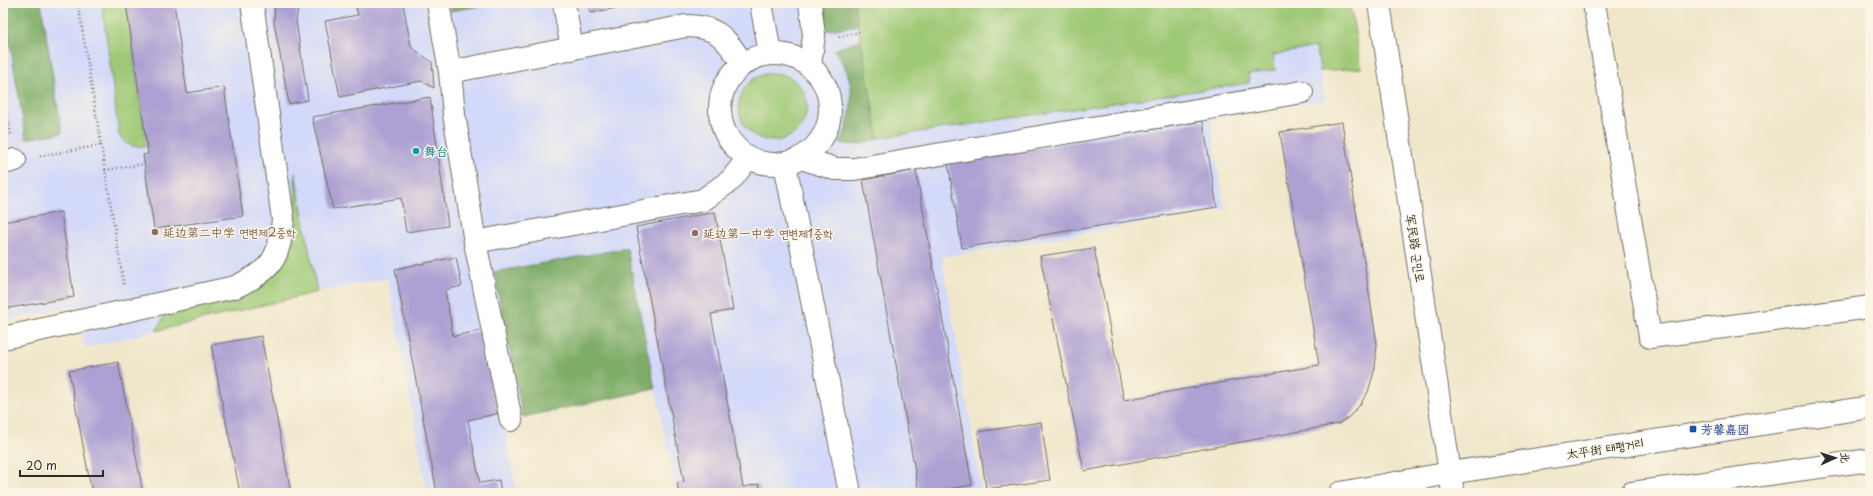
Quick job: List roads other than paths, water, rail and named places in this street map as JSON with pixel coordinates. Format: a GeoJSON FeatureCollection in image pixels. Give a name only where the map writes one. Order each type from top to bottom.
{"type":"FeatureCollection","features":[{"type":"Feature","properties":{"kind":"main road"},"geometry":{"type":"LineString","coordinates":[[3,338],[128,312],[235,287],[258,276],[271,263],[281,243],[283,219],[252,3]]}},
{"type":"Feature","properties":{"kind":"main road"},"geometry":{"type":"LineString","coordinates":[[438,3],[450,72],[454,114],[475,242],[511,420]]}},
{"type":"Feature","properties":{"kind":"main road"},"geometry":{"type":"LineString","coordinates":[[564,3],[572,49]]}},
{"type":"Feature","properties":{"kind":"main road"},"geometry":{"type":"LineString","coordinates":[[761,3],[770,53]]}},
{"type":"Feature","properties":{"kind":"main road"},"geometry":{"type":"LineString","coordinates":[[810,3],[814,34],[810,65]]}},
{"type":"Feature","properties":{"kind":"main road","name":"军民路 군민로"},"geometry":{"type":"LineString","coordinates":[[1379,3],[1451,483]]}},
{"type":"Feature","properties":{"kind":"main road"},"geometry":{"type":"LineString","coordinates":[[1594,3],[1650,337],[1870,307]]}},
{"type":"Feature","properties":{"kind":"main road"},"geometry":{"type":"LineString","coordinates":[[450,72],[686,26],[702,26],[718,34],[731,46],[742,63]]}},
{"type":"Feature","properties":{"kind":"main road"},"geometry":{"type":"LineString","coordinates":[[793,161],[816,146],[826,132],[830,114],[829,96],[822,79],[810,65],[795,56],[777,53],[759,55],[742,63],[729,76],[721,93],[719,112],[723,130],[733,146],[748,158],[766,164],[793,161],[835,169],[854,169],[1302,92]]}},
{"type":"Feature","properties":{"kind":"main road"},"geometry":{"type":"LineString","coordinates":[[475,242],[703,200],[730,180],[748,158]]}},
{"type":"Feature","properties":{"kind":"main road"},"geometry":{"type":"LineString","coordinates":[[793,161],[850,493]]}},
{"type":"Feature","properties":{"kind":"main road","name":"太平街 태평거리"},"geometry":{"type":"LineString","coordinates":[[1340,493],[1451,483],[1870,407]]}},
{"type":"Feature","properties":{"kind":"main road"},"geometry":{"type":"LineString","coordinates":[[1632,493],[1870,460]]}},
{"type":"Feature","properties":{"kind":"place","name":"舞台"},"geometry":{"type":"Point","coordinates":[416,151]}},
{"type":"Feature","properties":{"kind":"place","name":"延边第二中学 연변제2중학"},"geometry":{"type":"Point","coordinates":[155,232]}},
{"type":"Feature","properties":{"kind":"place","name":"延边第一中学 연변제1중학"},"geometry":{"type":"Point","coordinates":[695,233]}},
{"type":"Feature","properties":{"kind":"place","name":"芳馨嘉园"},"geometry":{"type":"Point","coordinates":[1693,429]}}]}
